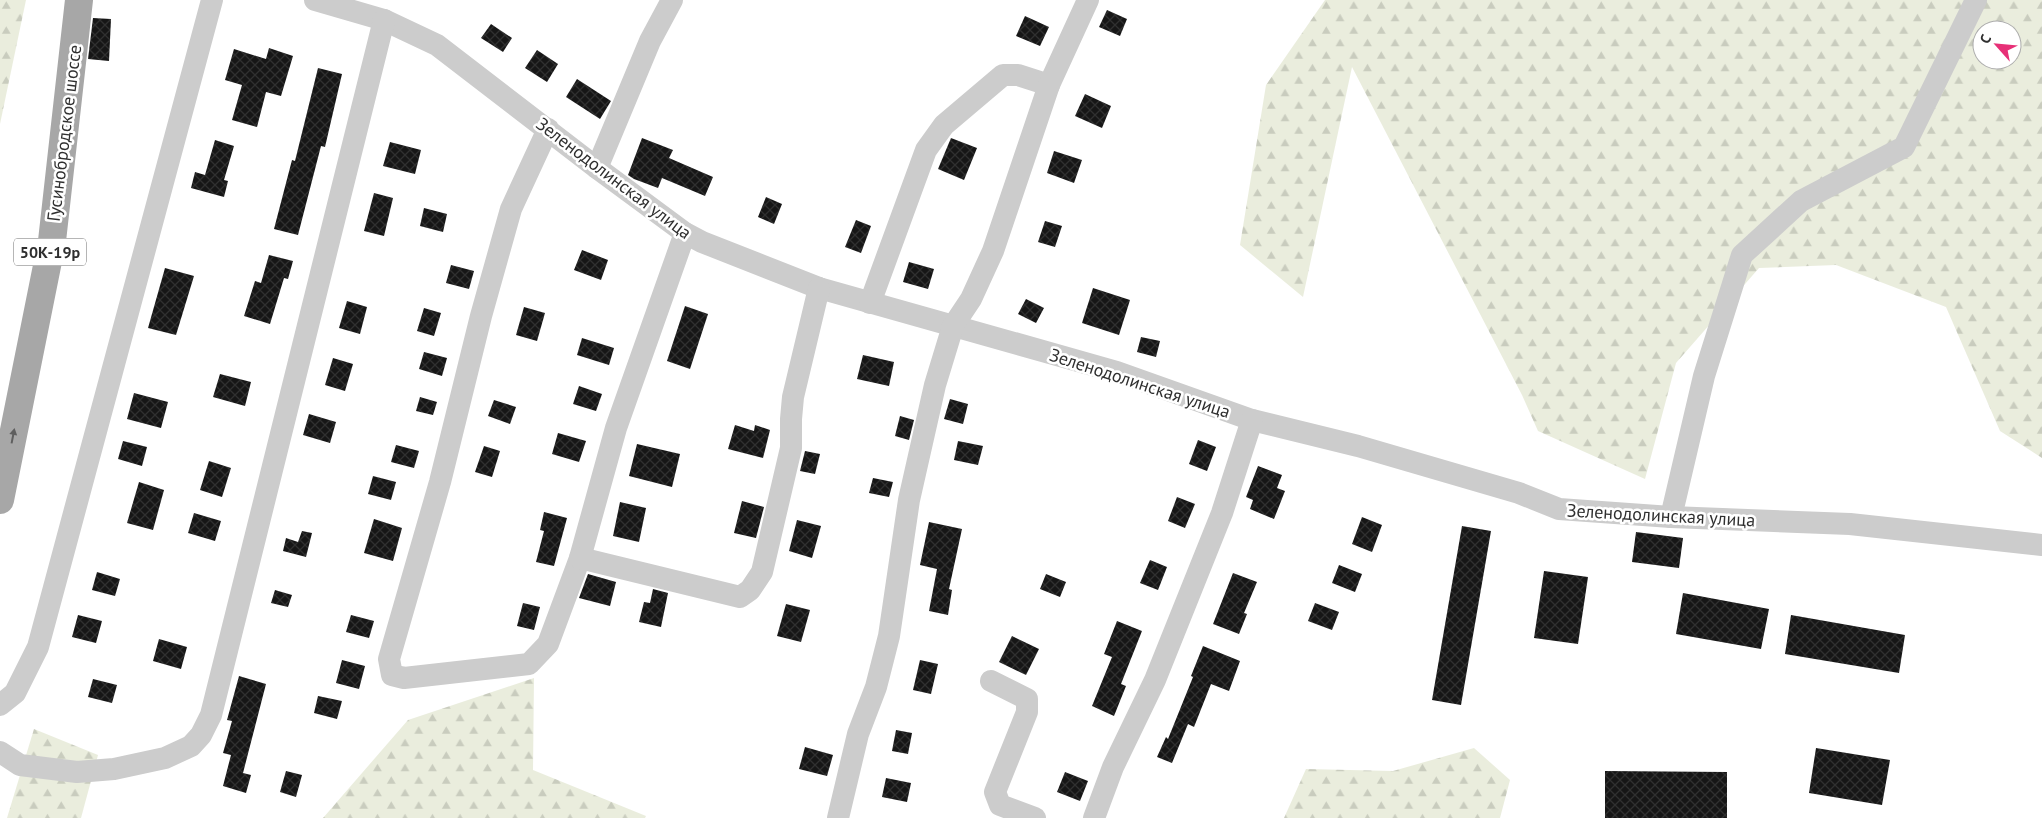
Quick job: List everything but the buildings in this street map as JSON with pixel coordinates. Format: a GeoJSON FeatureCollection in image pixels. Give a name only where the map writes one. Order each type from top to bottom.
{"type":"FeatureCollection","features":[{"type":"Feature","properties":{"kind":"main road","name":"Гусинобродское шоссе"},"geometry":{"type":"LineString","coordinates":[[0,405],[33,236],[62,0]]}},
{"type":"Feature","properties":{"kind":"main road","name":"Гусинобродское шоссе"},"geometry":{"type":"LineString","coordinates":[[0,500],[52,241],[79,0]]}},
{"type":"Feature","properties":{"kind":"street"},"geometry":{"type":"LineString","coordinates":[[0,704],[16,693],[38,647],[212,0]]}},
{"type":"Feature","properties":{"kind":"street","name":"Зеленодолинская улица"},"geometry":{"type":"LineString","coordinates":[[315,0],[384,20],[437,45],[597,168],[686,233],[702,242],[819,288],[1117,372],[1252,420],[1519,492],[1559,509],[1671,517],[1850,524],[2042,545]]}},
{"type":"Feature","properties":{"kind":"street"},"geometry":{"type":"LineString","coordinates":[[597,168],[650,40],[672,0]]}},
{"type":"Feature","properties":{"kind":"street"},"geometry":{"type":"LineString","coordinates":[[838,818],[858,734],[876,687],[890,636],[909,500],[935,385],[953,326],[971,299],[993,251],[1048,85],[1088,0]]}},
{"type":"Feature","properties":{"kind":"street"},"geometry":{"type":"LineString","coordinates":[[1671,517],[1704,376],[1742,255],[1800,201],[1904,147],[1976,0]]}},
{"type":"Feature","properties":{"kind":"street"},"geometry":{"type":"LineString","coordinates":[[0,752],[20,765],[77,772],[114,769],[165,758],[191,746],[201,735],[211,716],[384,20]]}},
{"type":"Feature","properties":{"kind":"street"},"geometry":{"type":"LineString","coordinates":[[870,303],[926,150],[944,125],[1003,75],[1018,75],[1048,85]]}},
{"type":"Feature","properties":{"kind":"street"},"geometry":{"type":"LineString","coordinates":[[548,129],[511,209],[506,226],[481,316],[440,482],[389,660],[392,675],[404,678],[529,664],[548,644],[580,558],[616,428],[686,233]]}},
{"type":"Feature","properties":{"kind":"street"},"geometry":{"type":"LineString","coordinates":[[580,558],[740,597],[750,590],[762,572],[791,448],[793,397],[819,288]]}},
{"type":"Feature","properties":{"kind":"street"},"geometry":{"type":"LineString","coordinates":[[1094,818],[1113,768],[1156,680],[1222,514],[1252,420]]}},
{"type":"Feature","properties":{"kind":"street"},"geometry":{"type":"LineString","coordinates":[[991,681],[1028,699],[1027,712],[995,792],[1000,805],[1034,818]]}},
{"type":"Feature","properties":{"kind":"green space"},"geometry":{"type":"Polygon","coordinates":[[[0,0],[26,0],[0,124],[0,0]]]}},
{"type":"Feature","properties":{"kind":"green space"},"geometry":{"type":"Polygon","coordinates":[[[1325,0],[2042,0],[2042,458],[2000,431],[1946,307],[1836,265],[1759,268],[1676,363],[1645,479],[1538,431],[1522,395],[1352,67],[1303,297],[1240,245],[1266,85],[1325,0]]]}},
{"type":"Feature","properties":{"kind":"green space"},"geometry":{"type":"Polygon","coordinates":[[[534,678],[533,770],[646,816],[645,818],[323,818],[408,720],[534,678]]]}},
{"type":"Feature","properties":{"kind":"green space"},"geometry":{"type":"Polygon","coordinates":[[[34,729],[98,755],[81,818],[7,818],[34,729]]]}},
{"type":"Feature","properties":{"kind":"green space"},"geometry":{"type":"Polygon","coordinates":[[[1474,748],[1510,780],[1500,818],[1284,818],[1306,769],[1393,771],[1474,748]]]}}]}
